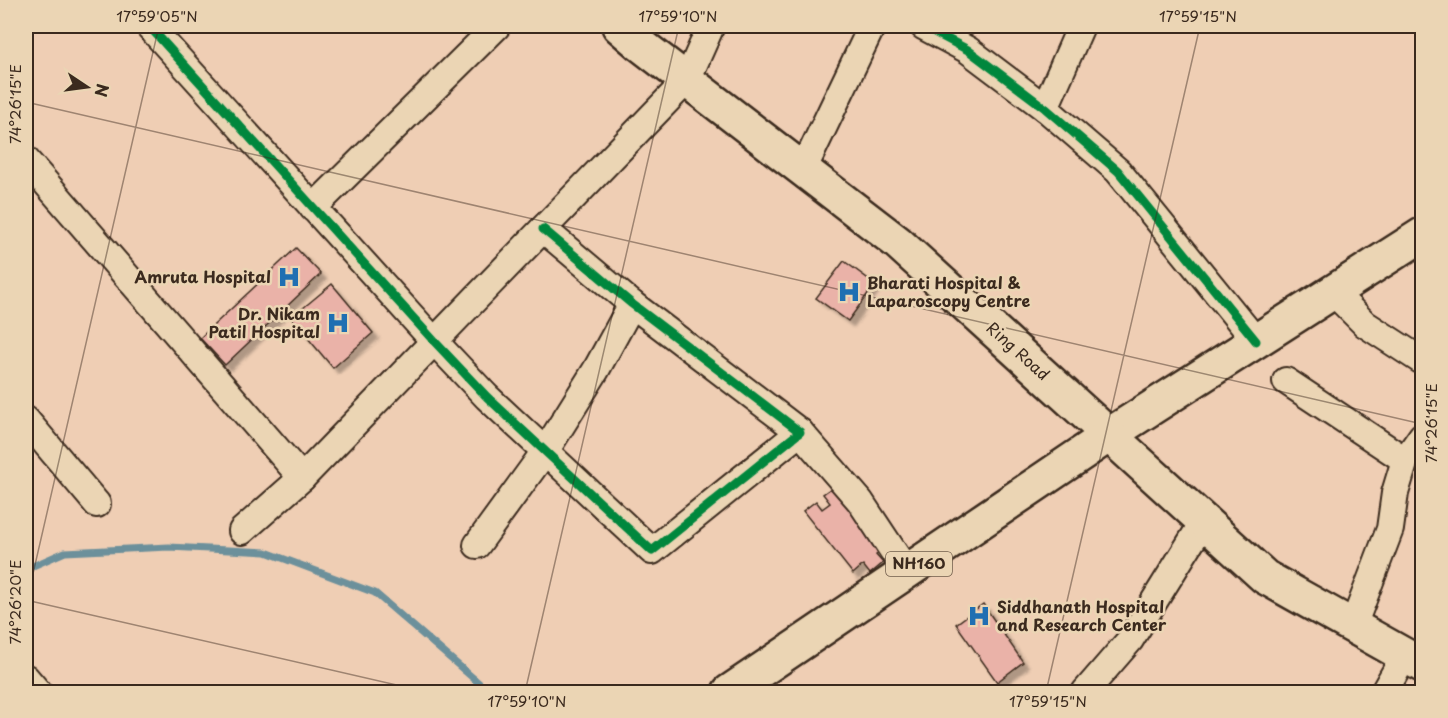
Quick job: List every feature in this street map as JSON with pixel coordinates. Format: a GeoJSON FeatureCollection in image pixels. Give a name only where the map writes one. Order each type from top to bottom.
{"type":"FeatureCollection","features":[{"type":"Feature","properties":{"kind":"main road","name":"Ring Road"},"geometry":{"type":"LineString","coordinates":[[619,26],[897,242],[1265,577],[1414,660]]}},
{"type":"Feature","properties":{"kind":"main road"},"geometry":{"type":"LineString","coordinates":[[1110,435],[1422,235]]}},
{"type":"Feature","properties":{"kind":"main road","name":"NH160"},"geometry":{"type":"LineString","coordinates":[[729,693],[1110,435]]}},
{"type":"Feature","properties":{"kind":"street"},"geometry":{"type":"LineString","coordinates":[[153,26],[313,208],[487,397],[652,551],[800,432]]}},
{"type":"Feature","properties":{"kind":"street"},"geometry":{"type":"LineString","coordinates":[[313,208],[497,26]]}},
{"type":"Feature","properties":{"kind":"street"},"geometry":{"type":"LineString","coordinates":[[242,531],[302,478],[687,80],[711,26]]}},
{"type":"Feature","properties":{"kind":"street"},"geometry":{"type":"LineString","coordinates":[[803,170],[872,26]]}},
{"type":"Feature","properties":{"kind":"street"},"geometry":{"type":"LineString","coordinates":[[922,26],[968,50],[1045,108],[1118,171],[1256,341]]}},
{"type":"Feature","properties":{"kind":"street"},"geometry":{"type":"LineString","coordinates":[[1045,108],[1081,26]]}},
{"type":"Feature","properties":{"kind":"street"},"geometry":{"type":"LineString","coordinates":[[26,160],[302,478]]}},
{"type":"Feature","properties":{"kind":"street"},"geometry":{"type":"LineString","coordinates":[[543,229],[632,304],[800,432],[860,501],[907,572]]}},
{"type":"Feature","properties":{"kind":"street"},"geometry":{"type":"LineString","coordinates":[[1333,292],[1365,324],[1422,361]]}},
{"type":"Feature","properties":{"kind":"street"},"geometry":{"type":"LineString","coordinates":[[477,545],[546,450],[596,370],[632,304]]}},
{"type":"Feature","properties":{"kind":"street"},"geometry":{"type":"LineString","coordinates":[[1286,381],[1405,460]]}},
{"type":"Feature","properties":{"kind":"street"},"geometry":{"type":"LineString","coordinates":[[26,420],[97,504]]}},
{"type":"Feature","properties":{"kind":"street"},"geometry":{"type":"LineString","coordinates":[[1353,626],[1390,529],[1395,493],[1405,460],[1422,436]]}},
{"type":"Feature","properties":{"kind":"street"},"geometry":{"type":"LineString","coordinates":[[1085,693],[1130,640],[1204,522]]}},
{"type":"Feature","properties":{"kind":"street"},"geometry":{"type":"LineString","coordinates":[[1384,693],[1414,660]]}},
{"type":"Feature","properties":{"kind":"street"},"geometry":{"type":"LineString","coordinates":[[26,678],[38,693]]}},
{"type":"Feature","properties":{"kind":"building"},"geometry":{"type":"Polygon","coordinates":[[[296,248],[321,274],[225,365],[200,338],[296,248]]]}},
{"type":"Feature","properties":{"kind":"building"},"geometry":{"type":"Polygon","coordinates":[[[844,261],[875,284],[848,321],[816,298],[844,261]]]}},
{"type":"Feature","properties":{"kind":"building"},"geometry":{"type":"Polygon","coordinates":[[[332,284],[373,333],[333,368],[291,318],[332,284]]]}},
{"type":"Feature","properties":{"kind":"building"},"geometry":{"type":"Polygon","coordinates":[[[837,484],[886,547],[876,555],[883,563],[870,574],[863,565],[853,574],[803,511],[816,501],[822,509],[830,503],[823,494],[837,484]]]}},
{"type":"Feature","properties":{"kind":"building"},"geometry":{"type":"Polygon","coordinates":[[[983,604],[1023,662],[997,682],[956,624],[983,604]]]}},
{"type":"Feature","properties":{"kind":"waterway"},"geometry":{"type":"LineString","coordinates":[[26,569],[65,552],[169,547],[266,552],[375,593],[480,684],[483,692]]}},
{"type":"Feature","properties":{"kind":"cycle path"},"geometry":{"type":"LineString","coordinates":[[149,26],[487,397],[652,551],[800,432],[632,304],[543,229]]}},
{"type":"Feature","properties":{"kind":"cycle path"},"geometry":{"type":"LineString","coordinates":[[923,26],[968,50],[1045,108],[1118,171],[1256,341]]}},
{"type":"Feature","properties":{"kind":"place","name":"Amruta Hospital"},"geometry":{"type":"Point","coordinates":[289,277]}},
{"type":"Feature","properties":{"kind":"place","name":"Bharati Hospital & Laparoscopy Centre"},"geometry":{"type":"Point","coordinates":[849,292]}},
{"type":"Feature","properties":{"kind":"place","name":"Dr. Nikam Patil Hospital"},"geometry":{"type":"Point","coordinates":[338,323]}},
{"type":"Feature","properties":{"kind":"place","name":"Siddhanath Hospital and Research Center"},"geometry":{"type":"Point","coordinates":[979,616]}}]}
